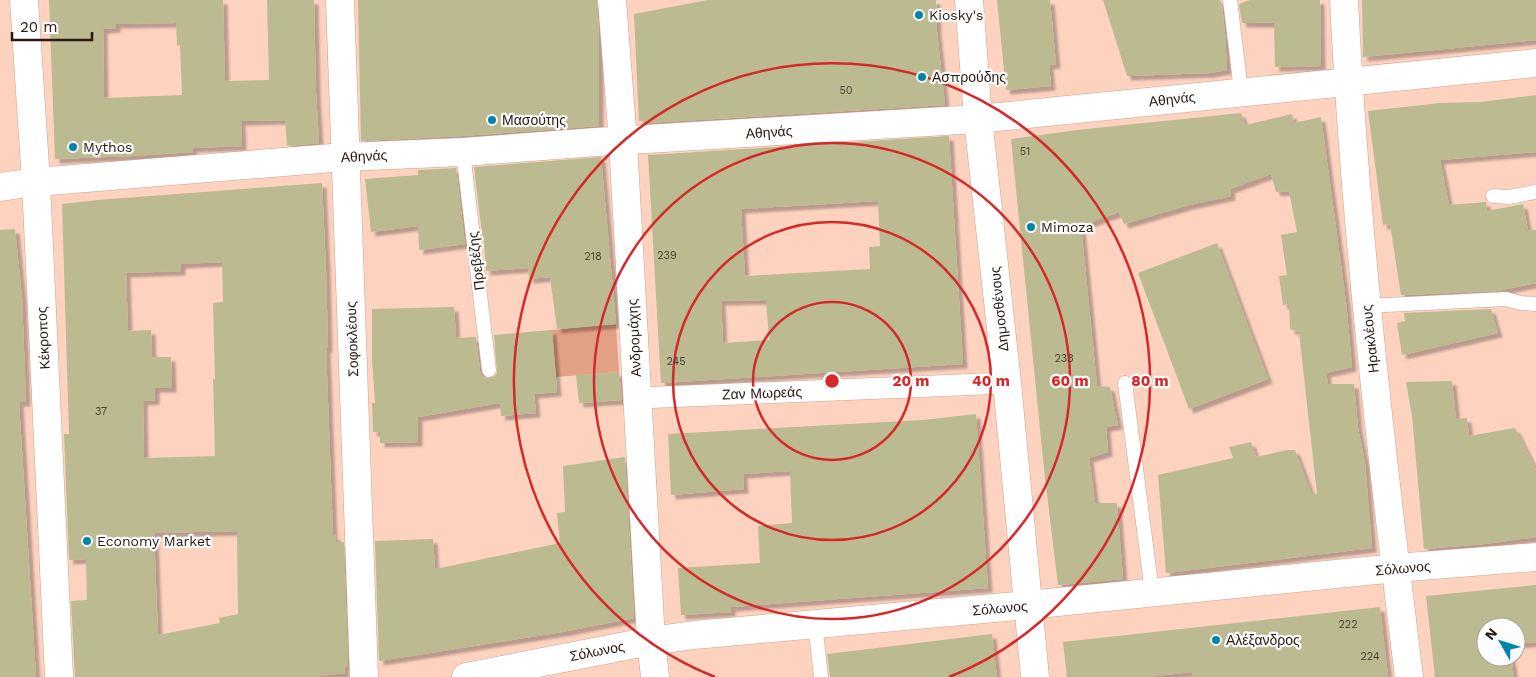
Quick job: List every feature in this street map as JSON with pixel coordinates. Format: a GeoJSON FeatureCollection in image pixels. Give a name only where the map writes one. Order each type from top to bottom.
{"type":"FeatureCollection","features":[{"type":"Feature","properties":{"kind":"street","name":"Κέκροπος"},"geometry":{"type":"LineString","coordinates":[[24,0],[36,182],[60,677]]}},
{"type":"Feature","properties":{"kind":"street","name":"Σοφοκλέους"},"geometry":{"type":"LineString","coordinates":[[340,0],[364,677]]}},
{"type":"Feature","properties":{"kind":"street","name":"Ανδρομάχης"},"geometry":{"type":"LineString","coordinates":[[612,0],[623,142],[651,641],[655,677]]}},
{"type":"Feature","properties":{"kind":"street","name":"Δημοσθένους"},"geometry":{"type":"LineString","coordinates":[[970,0],[978,119],[1007,383],[1036,677]]}},
{"type":"Feature","properties":{"kind":"street","name":"Ηρακλέους"},"geometry":{"type":"LineString","coordinates":[[1344,0],[1348,83],[1366,306],[1409,677]]}},
{"type":"Feature","properties":{"kind":"street","name":"Αθηνάς"},"geometry":{"type":"LineString","coordinates":[[0,187],[36,182],[345,156],[463,152],[978,119],[1240,91],[1348,83],[1536,63]]}},
{"type":"Feature","properties":{"kind":"street","name":"Ζαν Μωρεάς"},"geometry":{"type":"LineString","coordinates":[[638,398],[1007,383]]}},
{"type":"Feature","properties":{"kind":"street","name":"Σόλωνος"},"geometry":{"type":"LineString","coordinates":[[466,677],[694,634],[1028,605],[1396,568],[1536,557]]}},
{"type":"Feature","properties":{"kind":"lane"},"geometry":{"type":"LineString","coordinates":[[1230,0],[1240,91]]}},
{"type":"Feature","properties":{"kind":"lane","name":"Πρεβέζης"},"geometry":{"type":"LineString","coordinates":[[463,152],[489,370]]}},
{"type":"Feature","properties":{"kind":"lane"},"geometry":{"type":"LineString","coordinates":[[1493,196],[1509,197],[1536,192]]}},
{"type":"Feature","properties":{"kind":"lane"},"geometry":{"type":"LineString","coordinates":[[1366,306],[1506,299],[1520,304],[1536,304]]}},
{"type":"Feature","properties":{"kind":"lane"},"geometry":{"type":"LineString","coordinates":[[1126,383],[1152,592]]}},
{"type":"Feature","properties":{"kind":"lane"},"geometry":{"type":"LineString","coordinates":[[815,623],[821,677]]}},
{"type":"Feature","properties":{"kind":"shaded area"},"geometry":{"type":"Polygon","coordinates":[[[616,324],[619,372],[556,377],[552,330],[616,324]]]}},
{"type":"Feature","properties":{"kind":"building"},"geometry":{"type":"Polygon","coordinates":[[[49,0],[223,0],[225,81],[269,80],[267,0],[314,0],[319,143],[287,146],[285,120],[241,121],[242,146],[192,148],[193,152],[55,159],[49,0]],[[176,23],[116,24],[116,28],[103,29],[104,98],[182,95],[180,45],[177,46],[176,23]]]}},
{"type":"Feature","properties":{"kind":"building"},"geometry":{"type":"Polygon","coordinates":[[[358,0],[597,0],[599,126],[361,141],[358,0]]]}},
{"type":"Feature","properties":{"kind":"building"},"geometry":{"type":"Polygon","coordinates":[[[708,0],[936,0],[937,32],[945,105],[646,123],[646,121],[639,121],[634,14],[708,0]]]}},
{"type":"Feature","properties":{"kind":"building"},"geometry":{"type":"Polygon","coordinates":[[[997,0],[1050,0],[1056,64],[1049,65],[1051,86],[1006,90],[997,0]]]}},
{"type":"Feature","properties":{"kind":"building"},"geometry":{"type":"Polygon","coordinates":[[[1103,0],[1220,0],[1225,34],[1227,70],[1210,73],[1127,76],[1103,0]]]}},
{"type":"Feature","properties":{"kind":"building"},"geometry":{"type":"Polygon","coordinates":[[[1250,0],[1320,0],[1321,66],[1275,67],[1274,23],[1242,23],[1239,4],[1250,0]]]}},
{"type":"Feature","properties":{"kind":"building"},"geometry":{"type":"Polygon","coordinates":[[[1362,0],[1536,0],[1536,40],[1363,57],[1362,0]]]}},
{"type":"Feature","properties":{"kind":"building"},"geometry":{"type":"Polygon","coordinates":[[[1536,95],[1536,152],[1440,160],[1449,205],[1486,202],[1487,211],[1523,204],[1528,231],[1536,230],[1536,283],[1497,291],[1401,295],[1390,224],[1383,225],[1368,111],[1440,103],[1480,102],[1536,95]]]}},
{"type":"Feature","properties":{"kind":"building"},"geometry":{"type":"Polygon","coordinates":[[[1241,113],[1245,125],[1292,114],[1294,123],[1321,117],[1346,302],[1352,367],[1326,373],[1328,384],[1354,384],[1358,428],[1365,463],[1372,548],[1166,573],[1158,475],[1233,458],[1229,447],[1251,442],[1256,457],[1295,450],[1312,495],[1317,494],[1299,332],[1290,329],[1289,304],[1283,305],[1279,276],[1287,275],[1281,235],[1297,232],[1289,191],[1276,192],[1271,174],[1230,189],[1231,196],[1189,205],[1124,224],[1119,212],[1081,226],[1097,386],[1110,387],[1118,425],[1106,427],[1108,452],[1089,458],[1095,503],[1117,503],[1123,579],[1058,585],[1044,469],[1011,139],[1077,130],[1241,113]]]}},
{"type":"Feature","properties":{"kind":"building"},"geometry":{"type":"Polygon","coordinates":[[[949,136],[963,364],[661,383],[648,155],[949,136]],[[878,201],[741,209],[745,276],[870,269],[869,247],[880,246],[878,201]],[[766,300],[721,301],[723,343],[769,340],[766,300]]]}},
{"type":"Feature","properties":{"kind":"building"},"geometry":{"type":"Polygon","coordinates":[[[601,157],[616,324],[557,329],[550,277],[529,279],[528,268],[486,271],[474,167],[601,157]]]}},
{"type":"Feature","properties":{"kind":"building"},"geometry":{"type":"Polygon","coordinates":[[[456,168],[465,244],[419,250],[418,226],[371,232],[365,179],[418,175],[418,170],[456,168]]]}},
{"type":"Feature","properties":{"kind":"building"},"geometry":{"type":"Polygon","coordinates":[[[322,183],[333,536],[336,535],[336,542],[344,542],[348,666],[344,667],[345,673],[310,677],[75,677],[71,601],[87,600],[86,559],[69,560],[64,434],[69,434],[62,204],[322,183]],[[222,262],[181,264],[181,271],[126,273],[128,331],[151,330],[152,357],[171,357],[172,388],[155,388],[155,400],[143,401],[144,458],[215,456],[213,303],[223,302],[222,262]],[[237,531],[154,533],[158,635],[220,623],[219,618],[238,614],[237,531]]]}},
{"type":"Feature","properties":{"kind":"building"},"geometry":{"type":"Polygon","coordinates":[[[15,229],[22,298],[26,402],[19,402],[36,677],[0,677],[0,230],[15,229]]]}},
{"type":"Feature","properties":{"kind":"building"},"geometry":{"type":"Polygon","coordinates":[[[1217,243],[1268,379],[1189,409],[1138,273],[1217,243]]]}},
{"type":"Feature","properties":{"kind":"building"},"geometry":{"type":"Polygon","coordinates":[[[454,307],[456,338],[476,337],[480,371],[482,376],[486,378],[494,377],[497,373],[494,335],[552,330],[557,392],[534,394],[536,413],[501,416],[500,403],[418,417],[418,442],[380,443],[380,432],[373,432],[372,403],[375,403],[372,360],[372,309],[454,307]]]}},
{"type":"Feature","properties":{"kind":"building"},"geometry":{"type":"Polygon","coordinates":[[[1491,309],[1498,333],[1402,355],[1397,323],[1405,321],[1404,313],[1491,309]]]}},
{"type":"Feature","properties":{"kind":"building"},"geometry":{"type":"Polygon","coordinates":[[[619,372],[622,400],[579,403],[576,375],[619,372]]]}},
{"type":"Feature","properties":{"kind":"building"},"geometry":{"type":"Polygon","coordinates":[[[1452,381],[1456,419],[1467,418],[1469,436],[1515,428],[1536,470],[1536,537],[1424,549],[1412,416],[1406,382],[1452,381]]]}},
{"type":"Feature","properties":{"kind":"building"},"geometry":{"type":"Polygon","coordinates":[[[976,414],[988,588],[731,607],[731,612],[681,615],[678,568],[760,563],[758,526],[792,523],[790,471],[743,474],[744,489],[671,495],[668,434],[923,420],[976,414]]]}},
{"type":"Feature","properties":{"kind":"building"},"geometry":{"type":"Polygon","coordinates":[[[625,457],[634,618],[562,632],[379,661],[375,541],[433,539],[435,569],[560,543],[557,513],[565,512],[563,466],[625,457]]]}},
{"type":"Feature","properties":{"kind":"building"},"geometry":{"type":"Polygon","coordinates":[[[1536,585],[1536,642],[1526,643],[1526,617],[1476,617],[1476,667],[1512,667],[1514,677],[1435,677],[1426,596],[1536,585]]]}},
{"type":"Feature","properties":{"kind":"building"},"geometry":{"type":"Polygon","coordinates":[[[1380,607],[1388,677],[1192,677],[1192,672],[1147,677],[1067,677],[1063,642],[1380,607]]]}},
{"type":"Feature","properties":{"kind":"building"},"geometry":{"type":"Polygon","coordinates":[[[992,634],[997,677],[830,677],[827,654],[992,634]]]}},
{"type":"Feature","properties":{"kind":"place","name":"Kiosky's"},"geometry":{"type":"Point","coordinates":[919,15]}},
{"type":"Feature","properties":{"kind":"place","name":"Ασπρούδης"},"geometry":{"type":"Point","coordinates":[922,77]}},
{"type":"Feature","properties":{"kind":"place","name":"Μασούτης"},"geometry":{"type":"Point","coordinates":[492,120]}},
{"type":"Feature","properties":{"kind":"place","name":"Mythos"},"geometry":{"type":"Point","coordinates":[73,147]}},
{"type":"Feature","properties":{"kind":"place","name":"Mimoza"},"geometry":{"type":"Point","coordinates":[1031,227]}},
{"type":"Feature","properties":{"kind":"place","name":"Economy Market"},"geometry":{"type":"Point","coordinates":[87,541]}},
{"type":"Feature","properties":{"kind":"place","name":"Αλέξανδρος"},"geometry":{"type":"Point","coordinates":[1216,640]}}]}
